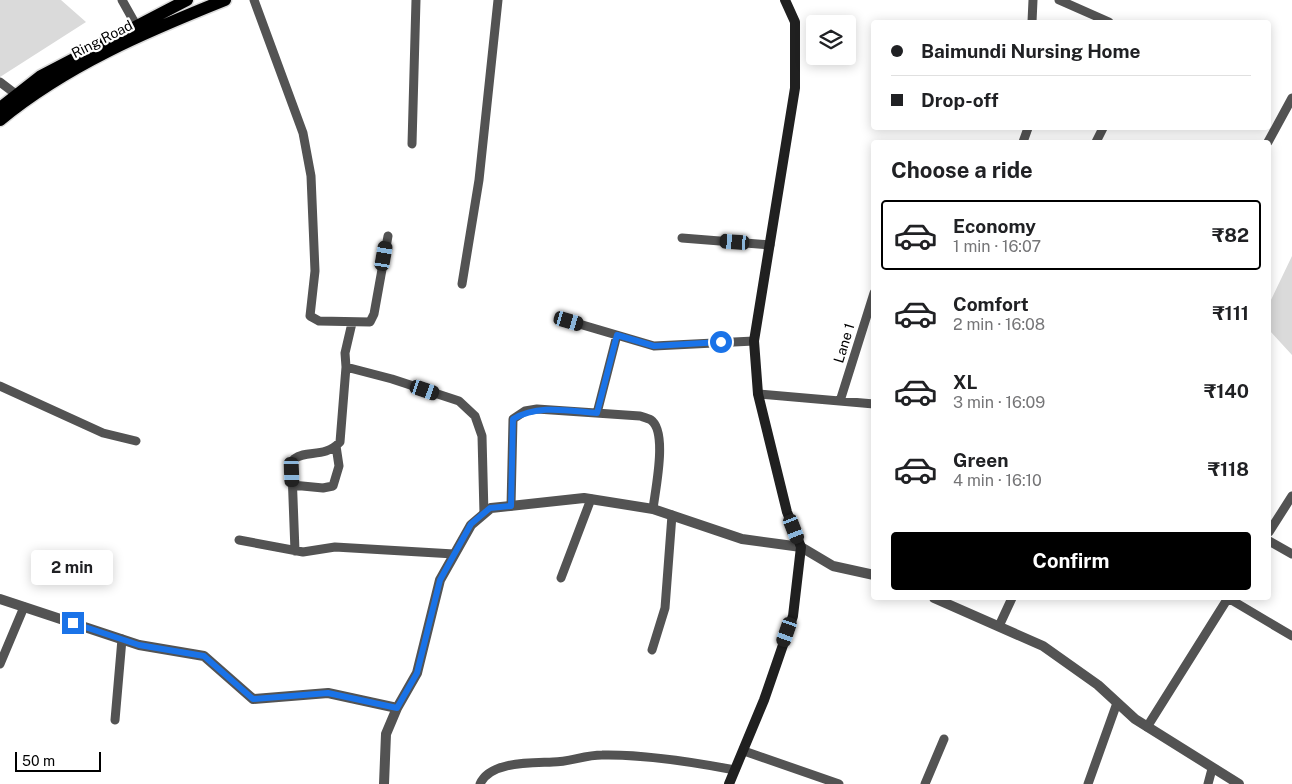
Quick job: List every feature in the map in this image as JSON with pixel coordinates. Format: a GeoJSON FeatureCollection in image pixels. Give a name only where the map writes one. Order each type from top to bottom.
{"type":"FeatureCollection","features":[{"type":"Feature","properties":{"kind":"main road","name":"Ring Road"},"geometry":{"type":"LineString","coordinates":[[0,108],[41,76],[187,0]]}},
{"type":"Feature","properties":{"kind":"main road","name":"Ring Road"},"geometry":{"type":"LineString","coordinates":[[0,120],[46,84],[114,48],[225,0]]}},
{"type":"Feature","properties":{"kind":"main road"},"geometry":{"type":"LineString","coordinates":[[729,784],[764,700],[793,616],[801,547],[787,512],[758,394],[754,341],[795,88],[795,22],[787,0]]}},
{"type":"Feature","properties":{"kind":"street"},"geometry":{"type":"LineString","coordinates":[[122,0],[136,26]]}},
{"type":"Feature","properties":{"kind":"street"},"geometry":{"type":"LineString","coordinates":[[254,0],[303,133],[311,176],[314,271],[310,316],[319,322],[370,322],[374,314],[388,236]]}},
{"type":"Feature","properties":{"kind":"street"},"geometry":{"type":"LineString","coordinates":[[412,144],[416,0]]}},
{"type":"Feature","properties":{"kind":"street"},"geometry":{"type":"LineString","coordinates":[[462,284],[479,180],[498,0]]}},
{"type":"Feature","properties":{"kind":"street"},"geometry":{"type":"LineString","coordinates":[[1032,20],[1033,0]]}},
{"type":"Feature","properties":{"kind":"street"},"geometry":{"type":"LineString","coordinates":[[1059,0],[1104,20]]}},
{"type":"Feature","properties":{"kind":"street"},"geometry":{"type":"LineString","coordinates":[[0,82],[17,95]]}},
{"type":"Feature","properties":{"kind":"street"},"geometry":{"type":"LineString","coordinates":[[1269,140],[1292,98]]}},
{"type":"Feature","properties":{"kind":"street"},"geometry":{"type":"LineString","coordinates":[[682,238],[770,245]]}},
{"type":"Feature","properties":{"kind":"street","name":"Lane 1"},"geometry":{"type":"LineString","coordinates":[[840,401],[871,303]]}},
{"type":"Feature","properties":{"kind":"street"},"geometry":{"type":"LineString","coordinates":[[569,321],[654,346],[754,341]]}},
{"type":"Feature","properties":{"kind":"street"},"geometry":{"type":"LineString","coordinates":[[295,551],[292,485],[294,458],[299,455],[313,455],[332,450],[340,442],[346,354],[352,323]]}},
{"type":"Feature","properties":{"kind":"street"},"geometry":{"type":"LineString","coordinates":[[597,413],[617,335]]}},
{"type":"Feature","properties":{"kind":"street"},"geometry":{"type":"LineString","coordinates":[[346,366],[459,401],[475,416],[482,436],[484,514]]}},
{"type":"Feature","properties":{"kind":"street"},"geometry":{"type":"LineString","coordinates":[[0,386],[103,433],[136,441]]}},
{"type":"Feature","properties":{"kind":"street"},"geometry":{"type":"LineString","coordinates":[[758,394],[871,404]]}},
{"type":"Feature","properties":{"kind":"street"},"geometry":{"type":"LineString","coordinates":[[511,506],[513,419],[525,412],[536,409],[640,416],[652,420],[657,428],[660,455],[653,509]]}},
{"type":"Feature","properties":{"kind":"street"},"geometry":{"type":"LineString","coordinates":[[292,485],[323,488],[333,486],[339,466],[336,446]]}},
{"type":"Feature","properties":{"kind":"street"},"geometry":{"type":"LineString","coordinates":[[1271,529],[1292,496]]}},
{"type":"Feature","properties":{"kind":"street"},"geometry":{"type":"LineString","coordinates":[[384,784],[386,734],[397,708],[417,673],[440,580],[471,524],[490,508],[591,499],[653,509],[742,538],[801,547],[833,566],[871,574]]}},
{"type":"Feature","properties":{"kind":"street"},"geometry":{"type":"LineString","coordinates":[[561,578],[591,499]]}},
{"type":"Feature","properties":{"kind":"street"},"geometry":{"type":"LineString","coordinates":[[652,650],[665,608],[672,515]]}},
{"type":"Feature","properties":{"kind":"street"},"geometry":{"type":"LineString","coordinates":[[239,540],[304,552],[335,547],[454,554]]}},
{"type":"Feature","properties":{"kind":"street"},"geometry":{"type":"LineString","coordinates":[[1271,542],[1292,554]]}},
{"type":"Feature","properties":{"kind":"street"},"geometry":{"type":"LineString","coordinates":[[0,599],[139,645],[204,656],[253,699],[328,693],[397,708]]}},
{"type":"Feature","properties":{"kind":"street"},"geometry":{"type":"LineString","coordinates":[[939,600],[1043,646],[1098,685],[1146,727],[1239,784]]}},
{"type":"Feature","properties":{"kind":"street"},"geometry":{"type":"LineString","coordinates":[[999,626],[1011,600]]}},
{"type":"Feature","properties":{"kind":"street"},"geometry":{"type":"LineString","coordinates":[[1146,727],[1227,600]]}},
{"type":"Feature","properties":{"kind":"street"},"geometry":{"type":"LineString","coordinates":[[1231,600],[1292,636]]}},
{"type":"Feature","properties":{"kind":"street"},"geometry":{"type":"LineString","coordinates":[[0,664],[24,607]]}},
{"type":"Feature","properties":{"kind":"street"},"geometry":{"type":"LineString","coordinates":[[115,720],[122,639]]}},
{"type":"Feature","properties":{"kind":"street"},"geometry":{"type":"LineString","coordinates":[[1088,784],[1117,703]]}},
{"type":"Feature","properties":{"kind":"street"},"geometry":{"type":"LineString","coordinates":[[926,784],[944,739]]}},
{"type":"Feature","properties":{"kind":"street"},"geometry":{"type":"LineString","coordinates":[[744,751],[839,784]]}},
{"type":"Feature","properties":{"kind":"street"},"geometry":{"type":"LineString","coordinates":[[480,784],[483,777],[489,772],[514,765],[568,761],[604,755],[697,763],[735,770]]}},
{"type":"Feature","properties":{"kind":"street"},"geometry":{"type":"LineString","coordinates":[[1208,784],[1212,769]]}},
{"type":"Feature","properties":{"kind":"shaded area"},"geometry":{"type":"Polygon","coordinates":[[[0,0],[61,0],[86,22],[0,77],[0,0]]]}},
{"type":"Feature","properties":{"kind":"shaded area"},"geometry":{"type":"Polygon","coordinates":[[[1292,256],[1292,355],[1271,332],[1271,300],[1292,256]]]}},
{"type":"Feature","properties":{"kind":"route"},"geometry":{"type":"LineString","coordinates":[[73,623],[139,645],[204,656],[253,699],[328,693],[397,708],[417,673],[440,580],[471,524],[490,508],[511,506],[513,419],[525,412],[536,409],[597,413],[617,335],[654,346],[721,342]]}}]}
